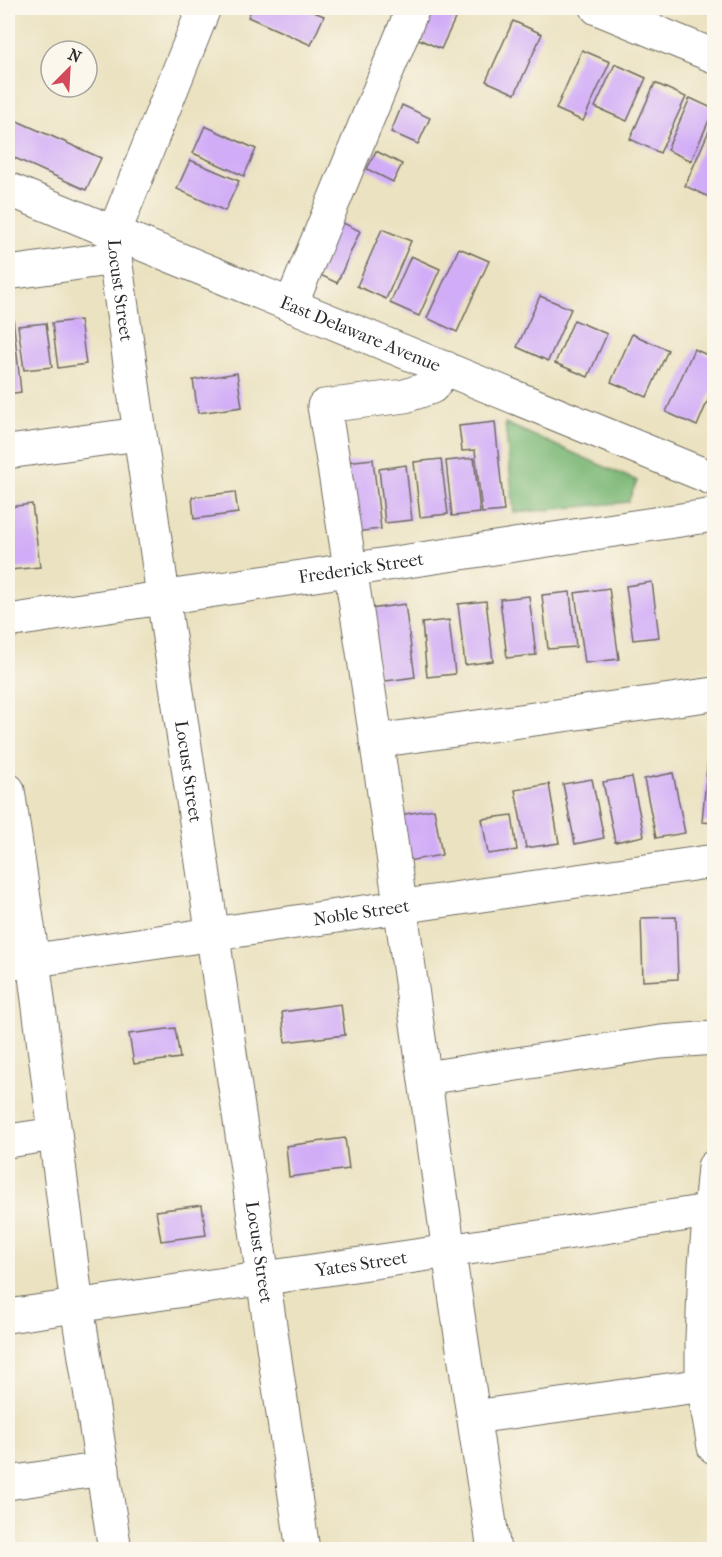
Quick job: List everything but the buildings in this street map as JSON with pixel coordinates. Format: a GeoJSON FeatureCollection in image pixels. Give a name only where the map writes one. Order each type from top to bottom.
{"type":"FeatureCollection","features":[{"type":"Feature","properties":{"kind":"street","name":"Locust Street"},"geometry":{"type":"LineString","coordinates":[[204,8],[114,245],[162,598],[214,933],[303,1550]]}},
{"type":"Feature","properties":{"kind":"street"},"geometry":{"type":"LineString","coordinates":[[291,305],[413,8]]}},
{"type":"Feature","properties":{"kind":"street"},"geometry":{"type":"LineString","coordinates":[[597,8],[714,56]]}},
{"type":"Feature","properties":{"kind":"street","name":"East Delaware Avenue"},"geometry":{"type":"LineString","coordinates":[[8,189],[114,245],[291,305],[714,479]]}},
{"type":"Feature","properties":{"kind":"street"},"geometry":{"type":"LineString","coordinates":[[8,273],[114,245]]}},
{"type":"Feature","properties":{"kind":"street"},"geometry":{"type":"LineString","coordinates":[[446,368],[432,387],[405,396],[324,406],[401,906],[449,1251],[494,1550]]}},
{"type":"Feature","properties":{"kind":"street"},"geometry":{"type":"LineString","coordinates":[[8,452],[139,434]]}},
{"type":"Feature","properties":{"kind":"street","name":"Frederick Street"},"geometry":{"type":"LineString","coordinates":[[8,621],[714,515]]}},
{"type":"Feature","properties":{"kind":"street"},"geometry":{"type":"LineString","coordinates":[[376,741],[714,694]]}},
{"type":"Feature","properties":{"kind":"street"},"geometry":{"type":"LineString","coordinates":[[8,792],[20,962],[55,1134],[77,1306],[115,1550]]}},
{"type":"Feature","properties":{"kind":"street","name":"Noble Street"},"geometry":{"type":"LineString","coordinates":[[20,962],[714,861]]}},
{"type":"Feature","properties":{"kind":"street"},"geometry":{"type":"LineString","coordinates":[[425,1078],[660,1042],[714,1038]]}},
{"type":"Feature","properties":{"kind":"street"},"geometry":{"type":"LineString","coordinates":[[8,1141],[55,1134]]}},
{"type":"Feature","properties":{"kind":"street"},"geometry":{"type":"LineString","coordinates":[[714,1167],[702,1328],[704,1385],[714,1447]]}},
{"type":"Feature","properties":{"kind":"street","name":"Yates Street"},"geometry":{"type":"LineString","coordinates":[[8,1316],[712,1210]]}},
{"type":"Feature","properties":{"kind":"street"},"geometry":{"type":"LineString","coordinates":[[474,1417],[704,1385]]}},
{"type":"Feature","properties":{"kind":"street"},"geometry":{"type":"LineString","coordinates":[[8,1483],[102,1469]]}},
{"type":"Feature","properties":{"kind":"green space"},"geometry":{"type":"Polygon","coordinates":[[[505,423],[637,481],[628,502],[514,513],[505,423]]]}}]}
